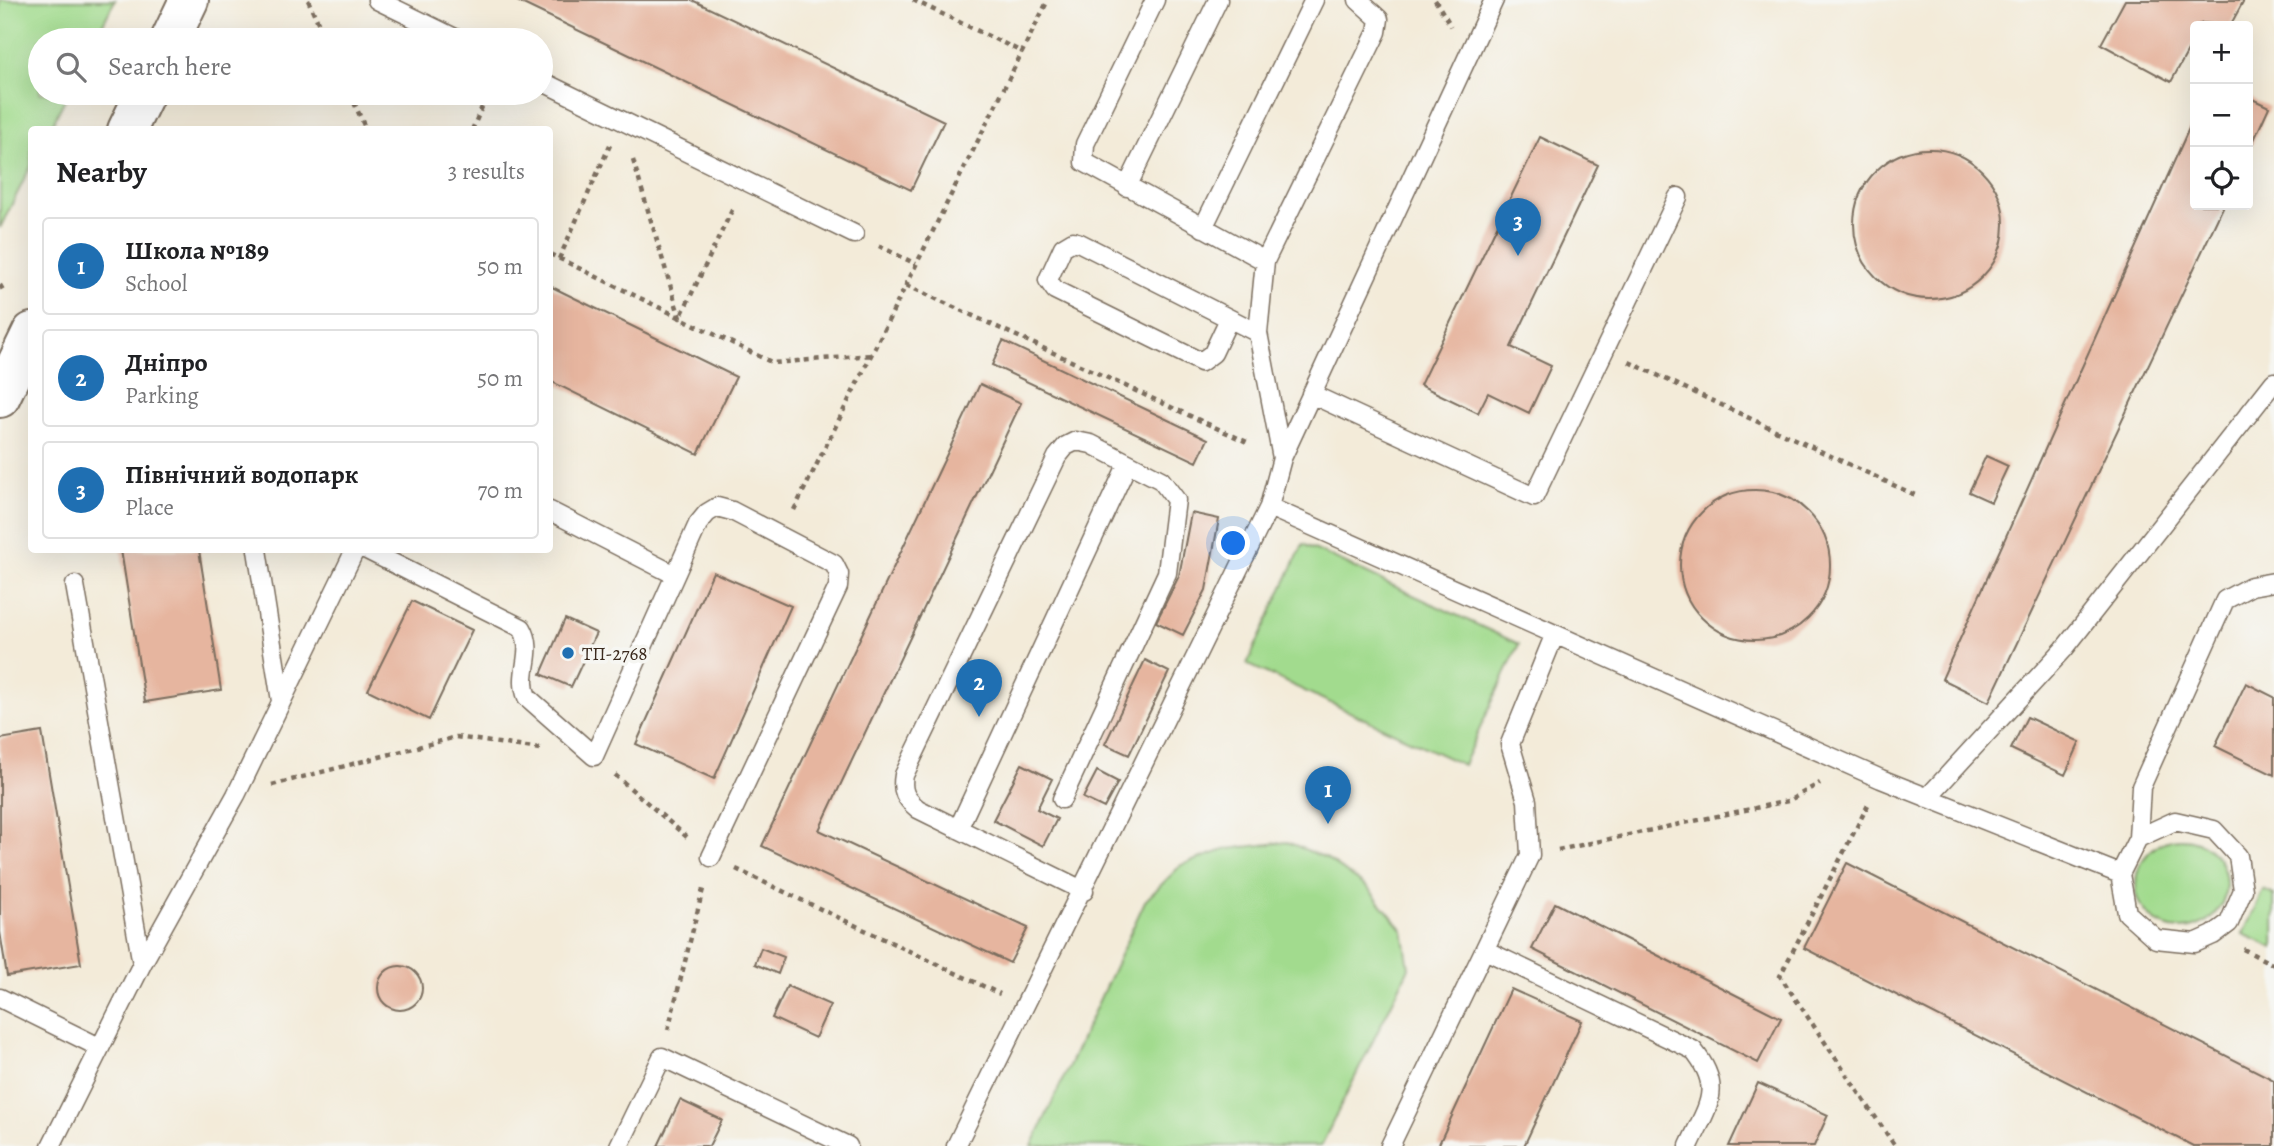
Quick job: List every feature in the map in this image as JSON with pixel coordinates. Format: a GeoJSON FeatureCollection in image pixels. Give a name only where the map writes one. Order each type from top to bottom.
{"type":"FeatureCollection","features":[{"type":"Feature","properties":{"kind":"street"},"geometry":{"type":"LineString","coordinates":[[176,28],[189,0]]}},
{"type":"Feature","properties":{"kind":"street"},"geometry":{"type":"LineString","coordinates":[[129,126],[139,105]]}},
{"type":"Feature","properties":{"kind":"street"},"geometry":{"type":"LineString","coordinates":[[0,398],[28,339]]}},
{"type":"Feature","properties":{"kind":"lane"},"geometry":{"type":"LineString","coordinates":[[377,0],[434,28]]}},
{"type":"Feature","properties":{"kind":"lane"},"geometry":{"type":"LineString","coordinates":[[1155,0],[1082,152],[1084,162],[1265,261]]}},
{"type":"Feature","properties":{"kind":"lane"},"geometry":{"type":"LineString","coordinates":[[1127,187],[1218,0]]}},
{"type":"Feature","properties":{"kind":"lane"},"geometry":{"type":"LineString","coordinates":[[1202,228],[1314,0]]}},
{"type":"Feature","properties":{"kind":"lane"},"geometry":{"type":"LineString","coordinates":[[1282,458],[1258,333],[1265,261],[1377,32],[1379,19],[1358,0]]}},
{"type":"Feature","properties":{"kind":"lane"},"geometry":{"type":"LineString","coordinates":[[956,1146],[1084,891],[1269,507],[1282,458],[1493,0]]}},
{"type":"Feature","properties":{"kind":"lane"},"geometry":{"type":"LineString","coordinates":[[553,87],[854,234]]}},
{"type":"Feature","properties":{"kind":"lane"},"geometry":{"type":"LineString","coordinates":[[1311,394],[1534,497],[1678,197]]}},
{"type":"Feature","properties":{"kind":"lane"},"geometry":{"type":"LineString","coordinates":[[1229,319],[1213,353],[1201,362],[1055,290],[1048,280],[1063,247],[1073,241],[1258,333]]}},
{"type":"Feature","properties":{"kind":"lane"},"geometry":{"type":"LineString","coordinates":[[1927,798],[2064,649],[2274,382]]}},
{"type":"Feature","properties":{"kind":"lane"},"geometry":{"type":"LineString","coordinates":[[1062,799],[1167,573],[1176,500],[1161,480],[1091,444],[1076,441],[1066,446],[1057,457],[904,775],[902,788],[906,799],[918,809],[1084,891]]}},
{"type":"Feature","properties":{"kind":"lane"},"geometry":{"type":"LineString","coordinates":[[958,829],[1128,463]]}},
{"type":"Feature","properties":{"kind":"lane"},"geometry":{"type":"LineString","coordinates":[[373,553],[522,628],[529,640],[522,685],[527,697],[594,756],[698,524],[707,513],[717,507],[781,535],[834,564],[839,574],[838,587],[711,858]]}},
{"type":"Feature","properties":{"kind":"lane"},"geometry":{"type":"LineString","coordinates":[[1269,507],[1850,766],[2120,874]]}},
{"type":"Feature","properties":{"kind":"lane"},"geometry":{"type":"LineString","coordinates":[[553,514],[675,575]]}},
{"type":"Feature","properties":{"kind":"lane"},"geometry":{"type":"LineString","coordinates":[[257,553],[281,701]]}},
{"type":"Feature","properties":{"kind":"lane"},"geometry":{"type":"LineString","coordinates":[[51,1146],[142,964],[236,795],[354,553]]}},
{"type":"Feature","properties":{"kind":"lane"},"geometry":{"type":"LineString","coordinates":[[2138,838],[2175,821],[2214,830],[2238,856],[2240,867],[2243,890],[2229,923],[2213,935],[2195,943],[2156,939],[2127,913],[2120,874],[2138,838],[2141,787],[2225,600],[2250,586],[2274,582]]}},
{"type":"Feature","properties":{"kind":"lane"},"geometry":{"type":"LineString","coordinates":[[75,585],[142,964]]}},
{"type":"Feature","properties":{"kind":"lane"},"geometry":{"type":"LineString","coordinates":[[1390,1146],[1530,855],[1527,801],[1510,744],[1554,636]]}},
{"type":"Feature","properties":{"kind":"lane"},"geometry":{"type":"LineString","coordinates":[[1485,950],[1693,1051],[1712,1081],[1712,1095],[1689,1146]]}},
{"type":"Feature","properties":{"kind":"lane"},"geometry":{"type":"LineString","coordinates":[[0,998],[99,1047]]}},
{"type":"Feature","properties":{"kind":"lane"},"geometry":{"type":"LineString","coordinates":[[619,1146],[662,1057],[848,1146]]}},
{"type":"Feature","properties":{"kind":"path"},"geometry":{"type":"LineString","coordinates":[[307,0],[320,28]]}},
{"type":"Feature","properties":{"kind":"path"},"geometry":{"type":"LineString","coordinates":[[913,0],[1022,52]]}},
{"type":"Feature","properties":{"kind":"path"},"geometry":{"type":"LineString","coordinates":[[781,535],[1048,0]]}},
{"type":"Feature","properties":{"kind":"path"},"geometry":{"type":"LineString","coordinates":[[355,105],[364,126]]}},
{"type":"Feature","properties":{"kind":"path"},"geometry":{"type":"LineString","coordinates":[[474,126],[483,105]]}},
{"type":"Feature","properties":{"kind":"path"},"geometry":{"type":"LineString","coordinates":[[559,259],[621,120]]}},
{"type":"Feature","properties":{"kind":"path"},"geometry":{"type":"LineString","coordinates":[[621,120],[680,318]]}},
{"type":"Feature","properties":{"kind":"path"},"geometry":{"type":"LineString","coordinates":[[680,318],[746,181]]}},
{"type":"Feature","properties":{"kind":"path"},"geometry":{"type":"LineString","coordinates":[[854,234],[916,264]]}},
{"type":"Feature","properties":{"kind":"path"},"geometry":{"type":"LineString","coordinates":[[553,256],[773,362],[872,355]]}},
{"type":"Feature","properties":{"kind":"path"},"geometry":{"type":"LineString","coordinates":[[906,285],[1282,458]]}},
{"type":"Feature","properties":{"kind":"path"},"geometry":{"type":"LineString","coordinates":[[1605,350],[1917,496]]}},
{"type":"Feature","properties":{"kind":"path"},"geometry":{"type":"LineString","coordinates":[[236,795],[456,737],[594,756],[711,858],[1026,1006]]}},
{"type":"Feature","properties":{"kind":"path"},"geometry":{"type":"LineString","coordinates":[[1530,855],[1788,801],[1850,766]]}},
{"type":"Feature","properties":{"kind":"path"},"geometry":{"type":"LineString","coordinates":[[1881,779],[1780,976],[1895,1146]]}},
{"type":"Feature","properties":{"kind":"path"},"geometry":{"type":"LineString","coordinates":[[662,1057],[711,858]]}},
{"type":"Feature","properties":{"kind":"green space"},"geometry":{"type":"Polygon","coordinates":[[[0,0],[115,0],[101,28],[28,28],[28,105],[62,105],[52,126],[28,126],[28,172],[0,228],[0,0]]]}},
{"type":"Feature","properties":{"kind":"green space"},"geometry":{"type":"Polygon","coordinates":[[[1303,544],[1519,644],[1463,765],[1247,664],[1303,544]]]}},
{"type":"Feature","properties":{"kind":"green space"},"geometry":{"type":"Polygon","coordinates":[[[2181,839],[2198,842],[2213,852],[2223,867],[2226,884],[2223,901],[2213,916],[2198,926],[2181,929],[2164,926],[2149,916],[2139,901],[2136,884],[2139,867],[2149,852],[2164,842],[2181,839]]]}},
{"type":"Feature","properties":{"kind":"green space"},"geometry":{"type":"Polygon","coordinates":[[[1287,842],[1326,858],[1368,888],[1403,930],[1409,968],[1321,1146],[1032,1146],[1145,901],[1181,865],[1227,849],[1287,842]]]}},
{"type":"Feature","properties":{"kind":"green space"},"geometry":{"type":"Polygon","coordinates":[[[2263,890],[2274,895],[2274,948],[2243,934],[2263,890]]]}},
{"type":"Feature","properties":{"kind":"building"},"geometry":{"type":"Polygon","coordinates":[[[515,0],[692,0],[944,121],[911,190],[515,0]]]}},
{"type":"Feature","properties":{"kind":"building"},"geometry":{"type":"Polygon","coordinates":[[[2125,0],[2244,0],[2233,21],[2190,21],[2190,47],[2171,82],[2101,44],[2125,0]]]}},
{"type":"Feature","properties":{"kind":"building"},"geometry":{"type":"Polygon","coordinates":[[[2253,99],[2269,107],[2253,142],[2253,99]]]}},
{"type":"Feature","properties":{"kind":"building"},"geometry":{"type":"Polygon","coordinates":[[[2190,126],[2190,210],[2222,210],[1989,702],[1942,679],[2190,126]]]}},
{"type":"Feature","properties":{"kind":"building"},"geometry":{"type":"Polygon","coordinates":[[[1540,137],[1598,165],[1511,347],[1551,366],[1529,413],[1488,393],[1478,413],[1420,385],[1540,137]]]}},
{"type":"Feature","properties":{"kind":"building"},"geometry":{"type":"Polygon","coordinates":[[[1929,149],[1958,155],[1971,161],[1982,171],[1992,182],[1998,195],[2004,224],[1998,253],[1992,266],[1982,277],[1971,287],[1958,293],[1929,299],[1900,293],[1887,287],[1876,277],[1866,266],[1860,253],[1854,224],[1860,195],[1866,182],[1876,171],[1887,161],[1900,155],[1929,149]]]}},
{"type":"Feature","properties":{"kind":"building"},"geometry":{"type":"Polygon","coordinates":[[[553,287],[736,377],[698,454],[553,382],[553,287]]]}},
{"type":"Feature","properties":{"kind":"building"},"geometry":{"type":"Polygon","coordinates":[[[1003,341],[1208,439],[1197,462],[992,365],[1003,341]]]}},
{"type":"Feature","properties":{"kind":"building"},"geometry":{"type":"Polygon","coordinates":[[[980,384],[1021,403],[819,830],[1028,928],[1010,963],[762,846],[980,384]]]}},
{"type":"Feature","properties":{"kind":"building"},"geometry":{"type":"Polygon","coordinates":[[[1986,456],[2008,466],[1991,502],[1969,492],[1986,456]]]}},
{"type":"Feature","properties":{"kind":"building"},"geometry":{"type":"Polygon","coordinates":[[[1755,490],[1784,496],[1808,512],[1824,536],[1830,565],[1824,594],[1808,618],[1784,634],[1755,640],[1726,634],[1702,618],[1686,594],[1680,565],[1686,536],[1702,512],[1726,496],[1755,490]]]}},
{"type":"Feature","properties":{"kind":"building"},"geometry":{"type":"Polygon","coordinates":[[[1191,513],[1219,519],[1206,590],[1183,635],[1156,622],[1179,576],[1191,513]]]}},
{"type":"Feature","properties":{"kind":"building"},"geometry":{"type":"Polygon","coordinates":[[[121,553],[199,553],[221,690],[145,702],[121,553]]]}},
{"type":"Feature","properties":{"kind":"building"},"geometry":{"type":"Polygon","coordinates":[[[713,572],[791,606],[714,779],[636,744],[713,572]]]}},
{"type":"Feature","properties":{"kind":"building"},"geometry":{"type":"Polygon","coordinates":[[[412,601],[472,630],[429,720],[368,690],[412,601]]]}},
{"type":"Feature","properties":{"kind":"building","name":"ТП-2768"},"geometry":{"type":"Polygon","coordinates":[[[565,619],[596,633],[571,687],[541,674],[565,619]]]}},
{"type":"Feature","properties":{"kind":"building"},"geometry":{"type":"Polygon","coordinates":[[[1145,660],[1169,672],[1129,755],[1105,744],[1145,660]]]}},
{"type":"Feature","properties":{"kind":"building"},"geometry":{"type":"Polygon","coordinates":[[[2246,683],[2274,697],[2274,775],[2215,746],[2246,683]]]}},
{"type":"Feature","properties":{"kind":"building"},"geometry":{"type":"Polygon","coordinates":[[[2027,717],[2080,742],[2065,775],[2011,749],[2027,717]]]}},
{"type":"Feature","properties":{"kind":"building"},"geometry":{"type":"Polygon","coordinates":[[[42,732],[81,964],[7,976],[0,932],[0,739],[42,732]]]}},
{"type":"Feature","properties":{"kind":"building"},"geometry":{"type":"Polygon","coordinates":[[[1022,764],[1052,779],[1037,809],[1057,819],[1043,846],[993,820],[1022,764]]]}},
{"type":"Feature","properties":{"kind":"building"},"geometry":{"type":"Polygon","coordinates":[[[1097,771],[1118,782],[1104,808],[1083,798],[1097,771]]]}},
{"type":"Feature","properties":{"kind":"building"},"geometry":{"type":"Polygon","coordinates":[[[1847,863],[2274,1080],[2274,1146],[2193,1146],[1804,948],[1847,863]]]}},
{"type":"Feature","properties":{"kind":"building"},"geometry":{"type":"Polygon","coordinates":[[[1555,903],[1781,1018],[1758,1063],[1532,949],[1555,903]]]}},
{"type":"Feature","properties":{"kind":"building"},"geometry":{"type":"Polygon","coordinates":[[[761,948],[784,957],[778,974],[755,964],[761,948]]]}},
{"type":"Feature","properties":{"kind":"building"},"geometry":{"type":"Polygon","coordinates":[[[400,966],[415,973],[422,988],[415,1003],[400,1010],[385,1003],[378,988],[385,973],[400,966]]]}},
{"type":"Feature","properties":{"kind":"building"},"geometry":{"type":"Polygon","coordinates":[[[787,986],[830,1005],[815,1038],[772,1018],[787,986]]]}},
{"type":"Feature","properties":{"kind":"building"},"geometry":{"type":"Polygon","coordinates":[[[1511,989],[1582,1021],[1524,1146],[1438,1146],[1511,989]]]}},
{"type":"Feature","properties":{"kind":"building"},"geometry":{"type":"Polygon","coordinates":[[[1758,1083],[1828,1115],[1814,1146],[1729,1146],[1758,1083]]]}},
{"type":"Feature","properties":{"kind":"building"},"geometry":{"type":"Polygon","coordinates":[[[680,1100],[722,1120],[709,1146],[658,1146],[680,1100]]]}},
{"type":"Feature","properties":{"kind":"place","name":"Північний водопарк"},"geometry":{"type":"Point","coordinates":[1518,256]}},
{"type":"Feature","properties":{"kind":"place","name":"ТП-2768"},"geometry":{"type":"Point","coordinates":[568,653]}},
{"type":"Feature","properties":{"kind":"place","name":"Дніпро"},"geometry":{"type":"Point","coordinates":[979,717]}},
{"type":"Feature","properties":{"kind":"place","name":"Школа №189"},"geometry":{"type":"Point","coordinates":[1328,824]}}]}
